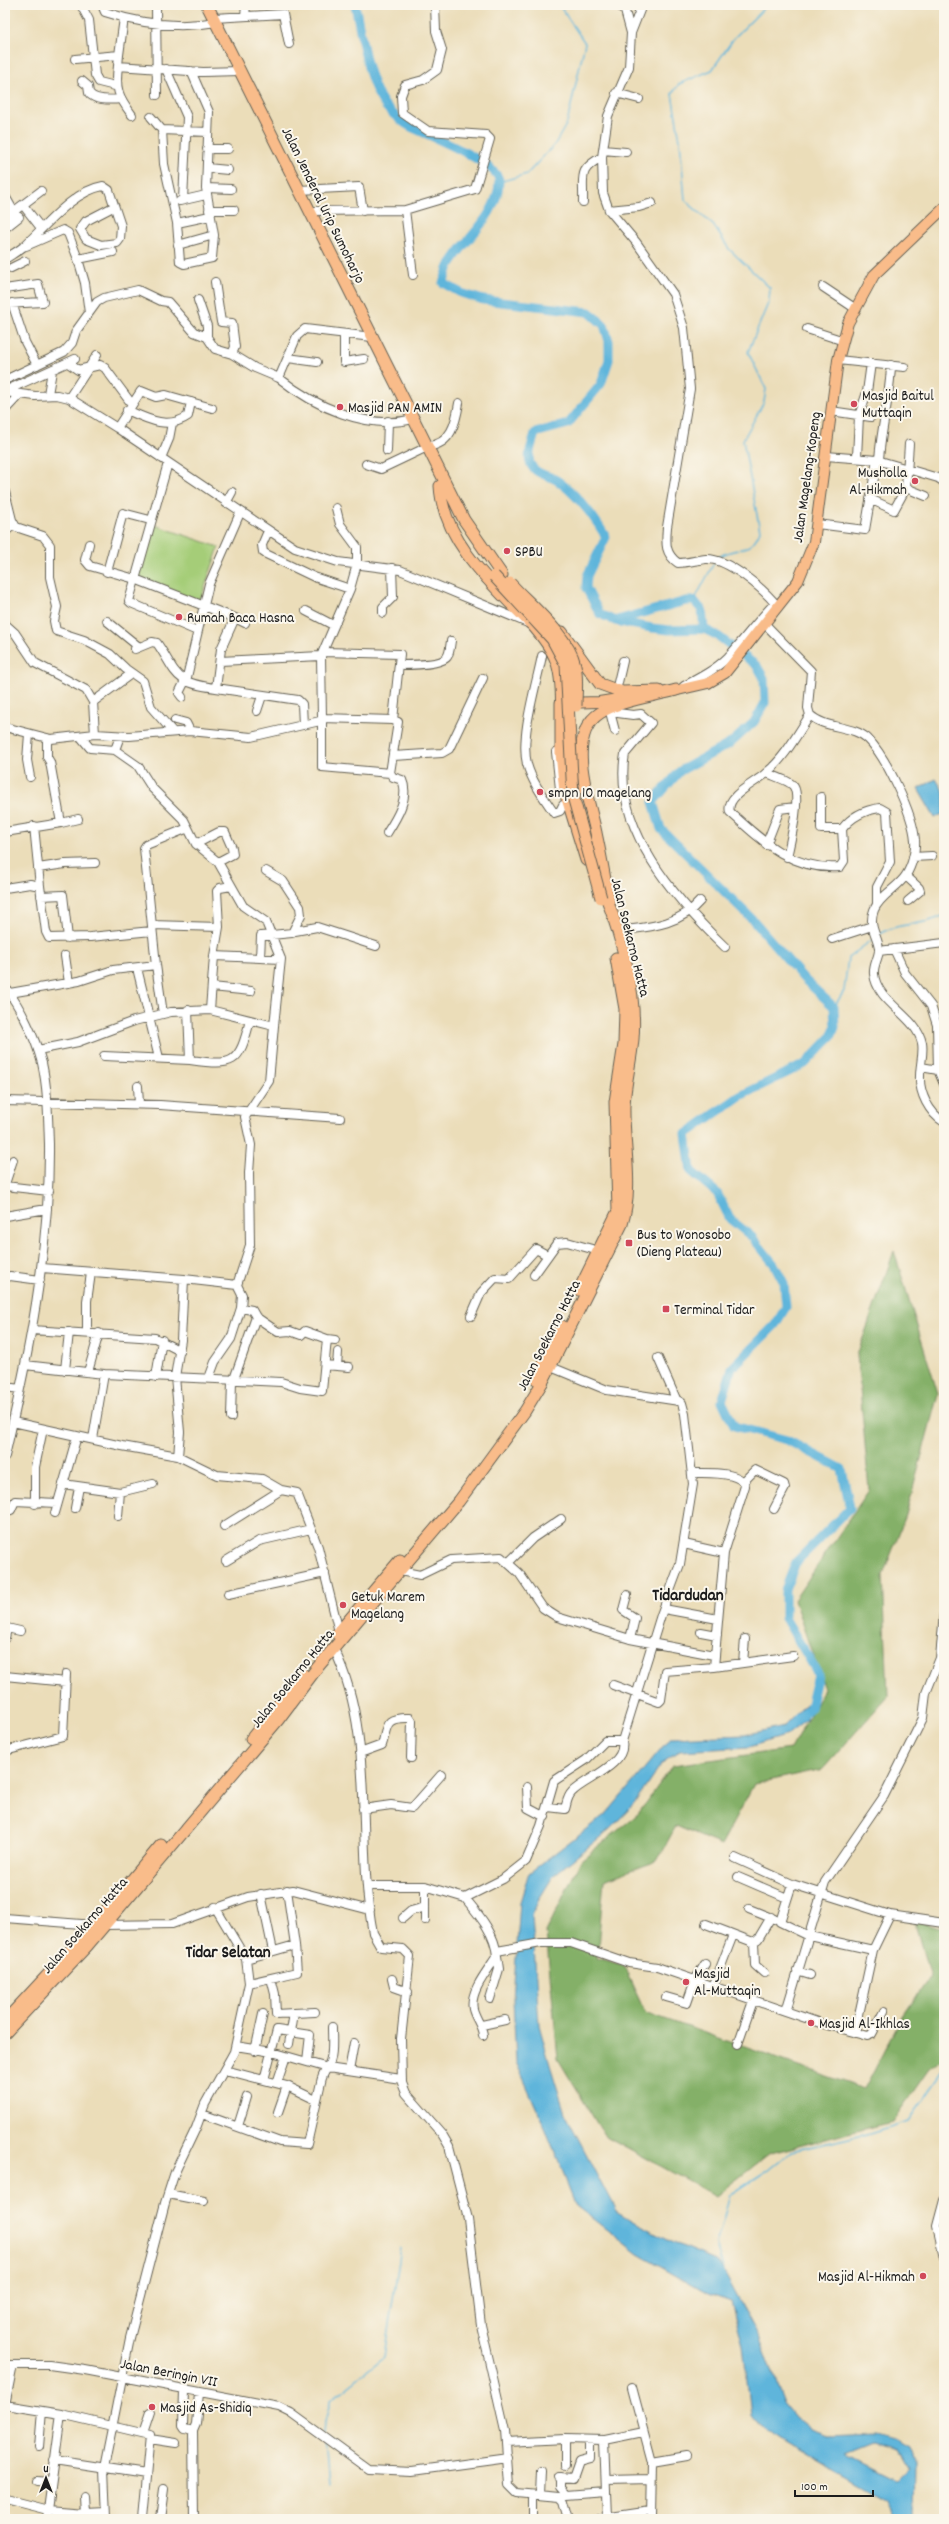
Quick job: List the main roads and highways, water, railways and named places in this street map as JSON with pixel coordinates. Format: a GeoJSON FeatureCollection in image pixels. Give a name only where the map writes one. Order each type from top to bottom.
{"type":"FeatureCollection","features":[{"type":"Feature","properties":{"kind":"highway","name":"Jalan Jenderal Urip Sumoharjo"},"geometry":{"type":"LineString","coordinates":[[207,5],[413,419],[440,486],[457,522],[499,574]]}},
{"type":"Feature","properties":{"kind":"highway","name":"Jalan Jenderal Urip Sumoharjo"},"geometry":{"type":"LineString","coordinates":[[425,448],[464,520],[499,574]]}},
{"type":"Feature","properties":{"kind":"highway"},"geometry":{"type":"LineString","coordinates":[[440,486],[441,501],[446,517],[465,549],[486,577],[531,624]]}},
{"type":"Feature","properties":{"kind":"highway"},"geometry":{"type":"LineString","coordinates":[[499,574],[534,601],[574,646],[600,684],[616,691],[676,690]]}},
{"type":"Feature","properties":{"kind":"highway","name":"Jalan Soekarno Hatta"},"geometry":{"type":"LineString","coordinates":[[5,2032],[63,1974],[100,1925],[232,1763],[334,1649],[438,1527],[481,1472],[525,1411],[551,1367],[618,1222],[615,1102],[624,1044],[625,1010],[616,954],[605,901],[577,781],[574,663],[558,635],[499,574]]}},
{"type":"Feature","properties":{"kind":"highway"},"geometry":{"type":"LineString","coordinates":[[605,901],[596,831],[586,796],[582,759],[586,731],[592,720],[610,710],[676,690]]}},
{"type":"Feature","properties":{"kind":"highway"},"geometry":{"type":"LineString","coordinates":[[561,703],[561,753],[565,804],[605,901]]}},
{"type":"Feature","properties":{"kind":"highway","name":"Jalan Soekarno Hatta"},"geometry":{"type":"LineString","coordinates":[[291,1696],[339,1632],[450,1501],[518,1408],[543,1365],[599,1250],[625,1210],[627,1171],[624,1106],[633,1039],[633,1010],[630,985],[617,931],[605,901]]}},
{"type":"Feature","properties":{"kind":"highway","name":"Jalan Soekarno Hatta"},"geometry":{"type":"LineString","coordinates":[[5,2021],[100,1925]]}},
{"type":"Feature","properties":{"kind":"main road","name":"Jalan Magelang-Kopeng"},"geometry":{"type":"LineString","coordinates":[[561,703],[598,702],[676,690],[717,679],[730,661],[798,581],[810,554],[817,524],[841,340],[874,275],[944,208]]}},
{"type":"Feature","properties":{"kind":"main road"},"geometry":{"type":"LineString","coordinates":[[531,624],[546,642],[558,664],[561,703]]}},
{"type":"Feature","properties":{"kind":"water"},"geometry":{"type":"Polygon","coordinates":[[[936,779],[944,792],[944,813],[935,818],[918,789],[936,779]]]}},
{"type":"Feature","properties":{"kind":"water"},"geometry":{"type":"Polygon","coordinates":[[[806,1704],[806,1720],[787,1735],[749,1747],[680,1751],[662,1763],[635,1803],[610,1829],[554,1875],[539,1899],[532,1915],[539,2025],[565,2113],[616,2211],[636,2223],[686,2248],[718,2261],[760,2339],[784,2403],[795,2417],[811,2430],[828,2436],[876,2434],[895,2439],[909,2447],[913,2459],[912,2519],[894,2519],[885,2499],[778,2438],[751,2416],[743,2345],[731,2302],[708,2294],[638,2254],[576,2206],[546,2130],[516,2062],[513,1999],[520,1902],[529,1873],[607,1813],[670,1738],[745,1735],[784,1726],[806,1704]],[[873,2442],[845,2453],[895,2478],[906,2467],[896,2449],[873,2442]]]}},
{"type":"Feature","properties":{"kind":"waterway"},"geometry":{"type":"LineString","coordinates":[[355,5],[370,75],[375,89],[389,110],[411,127],[461,150],[488,166],[496,174],[499,181],[498,193],[488,215],[451,263],[443,283],[461,293],[483,300],[589,312],[604,325],[609,341],[609,360],[601,384],[568,424],[535,433],[529,456],[530,463],[535,470],[558,481],[573,493],[591,514],[606,537],[587,576],[586,588],[600,614],[615,621],[652,628],[669,630],[704,629],[718,636],[757,666],[764,678],[765,703],[754,722],[731,743],[680,771],[653,802],[661,829],[753,920],[804,979],[834,1007],[835,1027],[831,1037],[805,1064],[740,1096],[686,1134],[691,1171],[717,1193],[730,1219],[752,1237],[774,1264],[784,1283],[786,1307],[775,1325],[732,1368],[722,1401],[734,1426],[787,1440],[842,1469],[850,1508],[796,1562],[785,1590],[785,1618],[818,1674],[810,1708],[797,1719]]}},
{"type":"Feature","properties":{"kind":"waterway"},"geometry":{"type":"LineString","coordinates":[[499,182],[527,174],[555,144],[567,123],[585,43],[559,5]]}},
{"type":"Feature","properties":{"kind":"waterway"},"geometry":{"type":"LineString","coordinates":[[717,558],[752,544],[760,531],[743,440],[764,402],[766,389],[748,352],[769,301],[770,288],[729,249],[714,226],[685,200],[680,140],[672,94],[679,84],[712,70],[734,38],[767,5]]}},
{"type":"Feature","properties":{"kind":"waterway"},"geometry":{"type":"LineString","coordinates":[[694,601],[714,563]]}},
{"type":"Feature","properties":{"kind":"waterway"},"geometry":{"type":"LineString","coordinates":[[617,620],[686,601],[694,601],[702,610],[704,629]]}},
{"type":"Feature","properties":{"kind":"waterway"},"geometry":{"type":"LineString","coordinates":[[878,935],[894,928],[936,919],[944,915]]}},
{"type":"Feature","properties":{"kind":"waterway"},"geometry":{"type":"LineString","coordinates":[[834,1007],[844,991],[848,958],[873,939]]}},
{"type":"Feature","properties":{"kind":"waterway"},"geometry":{"type":"LineString","coordinates":[[724,2271],[716,2244],[730,2195],[767,2171],[791,2151],[864,2135],[909,2121],[944,2070]]}},
{"type":"Feature","properties":{"kind":"waterway"},"geometry":{"type":"LineString","coordinates":[[324,2434],[325,2421],[331,2400],[384,2357],[401,2248]]}},
{"type":"Feature","properties":{"kind":"waterway"},"geometry":{"type":"LineString","coordinates":[[324,2440],[328,2484]]}},
{"type":"Feature","properties":{"kind":"place","name":"Masjid Baitul Muttaqin"},"geometry":{"type":"Point","coordinates":[854,404]}},
{"type":"Feature","properties":{"kind":"place","name":"Masjid PAN AMIN"},"geometry":{"type":"Point","coordinates":[340,407]}},
{"type":"Feature","properties":{"kind":"place","name":"Musholla Al-Hikmah"},"geometry":{"type":"Point","coordinates":[915,481]}},
{"type":"Feature","properties":{"kind":"place","name":"SPBU"},"geometry":{"type":"Point","coordinates":[507,551]}},
{"type":"Feature","properties":{"kind":"place","name":"Rumah Baca Hasna"},"geometry":{"type":"Point","coordinates":[179,617]}},
{"type":"Feature","properties":{"kind":"place","name":"smpn 10 magelang"},"geometry":{"type":"Point","coordinates":[540,792]}},
{"type":"Feature","properties":{"kind":"place","name":"Bus to Wonosobo (Dieng Plateau)"},"geometry":{"type":"Point","coordinates":[629,1243]}},
{"type":"Feature","properties":{"kind":"place","name":"Terminal Tidar"},"geometry":{"type":"Point","coordinates":[666,1309]}},
{"type":"Feature","properties":{"kind":"place","name":"Getuk Marem Magelang"},"geometry":{"type":"Point","coordinates":[343,1605]}},
{"type":"Feature","properties":{"kind":"place","name":"Masjid Al-Muttaqin"},"geometry":{"type":"Point","coordinates":[686,1982]}},
{"type":"Feature","properties":{"kind":"place","name":"Masjid Al-Ikhlas"},"geometry":{"type":"Point","coordinates":[811,2023]}},
{"type":"Feature","properties":{"kind":"place","name":"Masjid Al-Hikmah"},"geometry":{"type":"Point","coordinates":[923,2276]}},
{"type":"Feature","properties":{"kind":"place","name":"Masjid As-Shidiq"},"geometry":{"type":"Point","coordinates":[152,2407]}},
{"type":"Feature","properties":{"kind":"district","name":"Tidardudan"},"geometry":{"type":"Point","coordinates":[688,1594]}},
{"type":"Feature","properties":{"kind":"district","name":"Tidar Selatan"},"geometry":{"type":"Point","coordinates":[228,1951]}}]}
